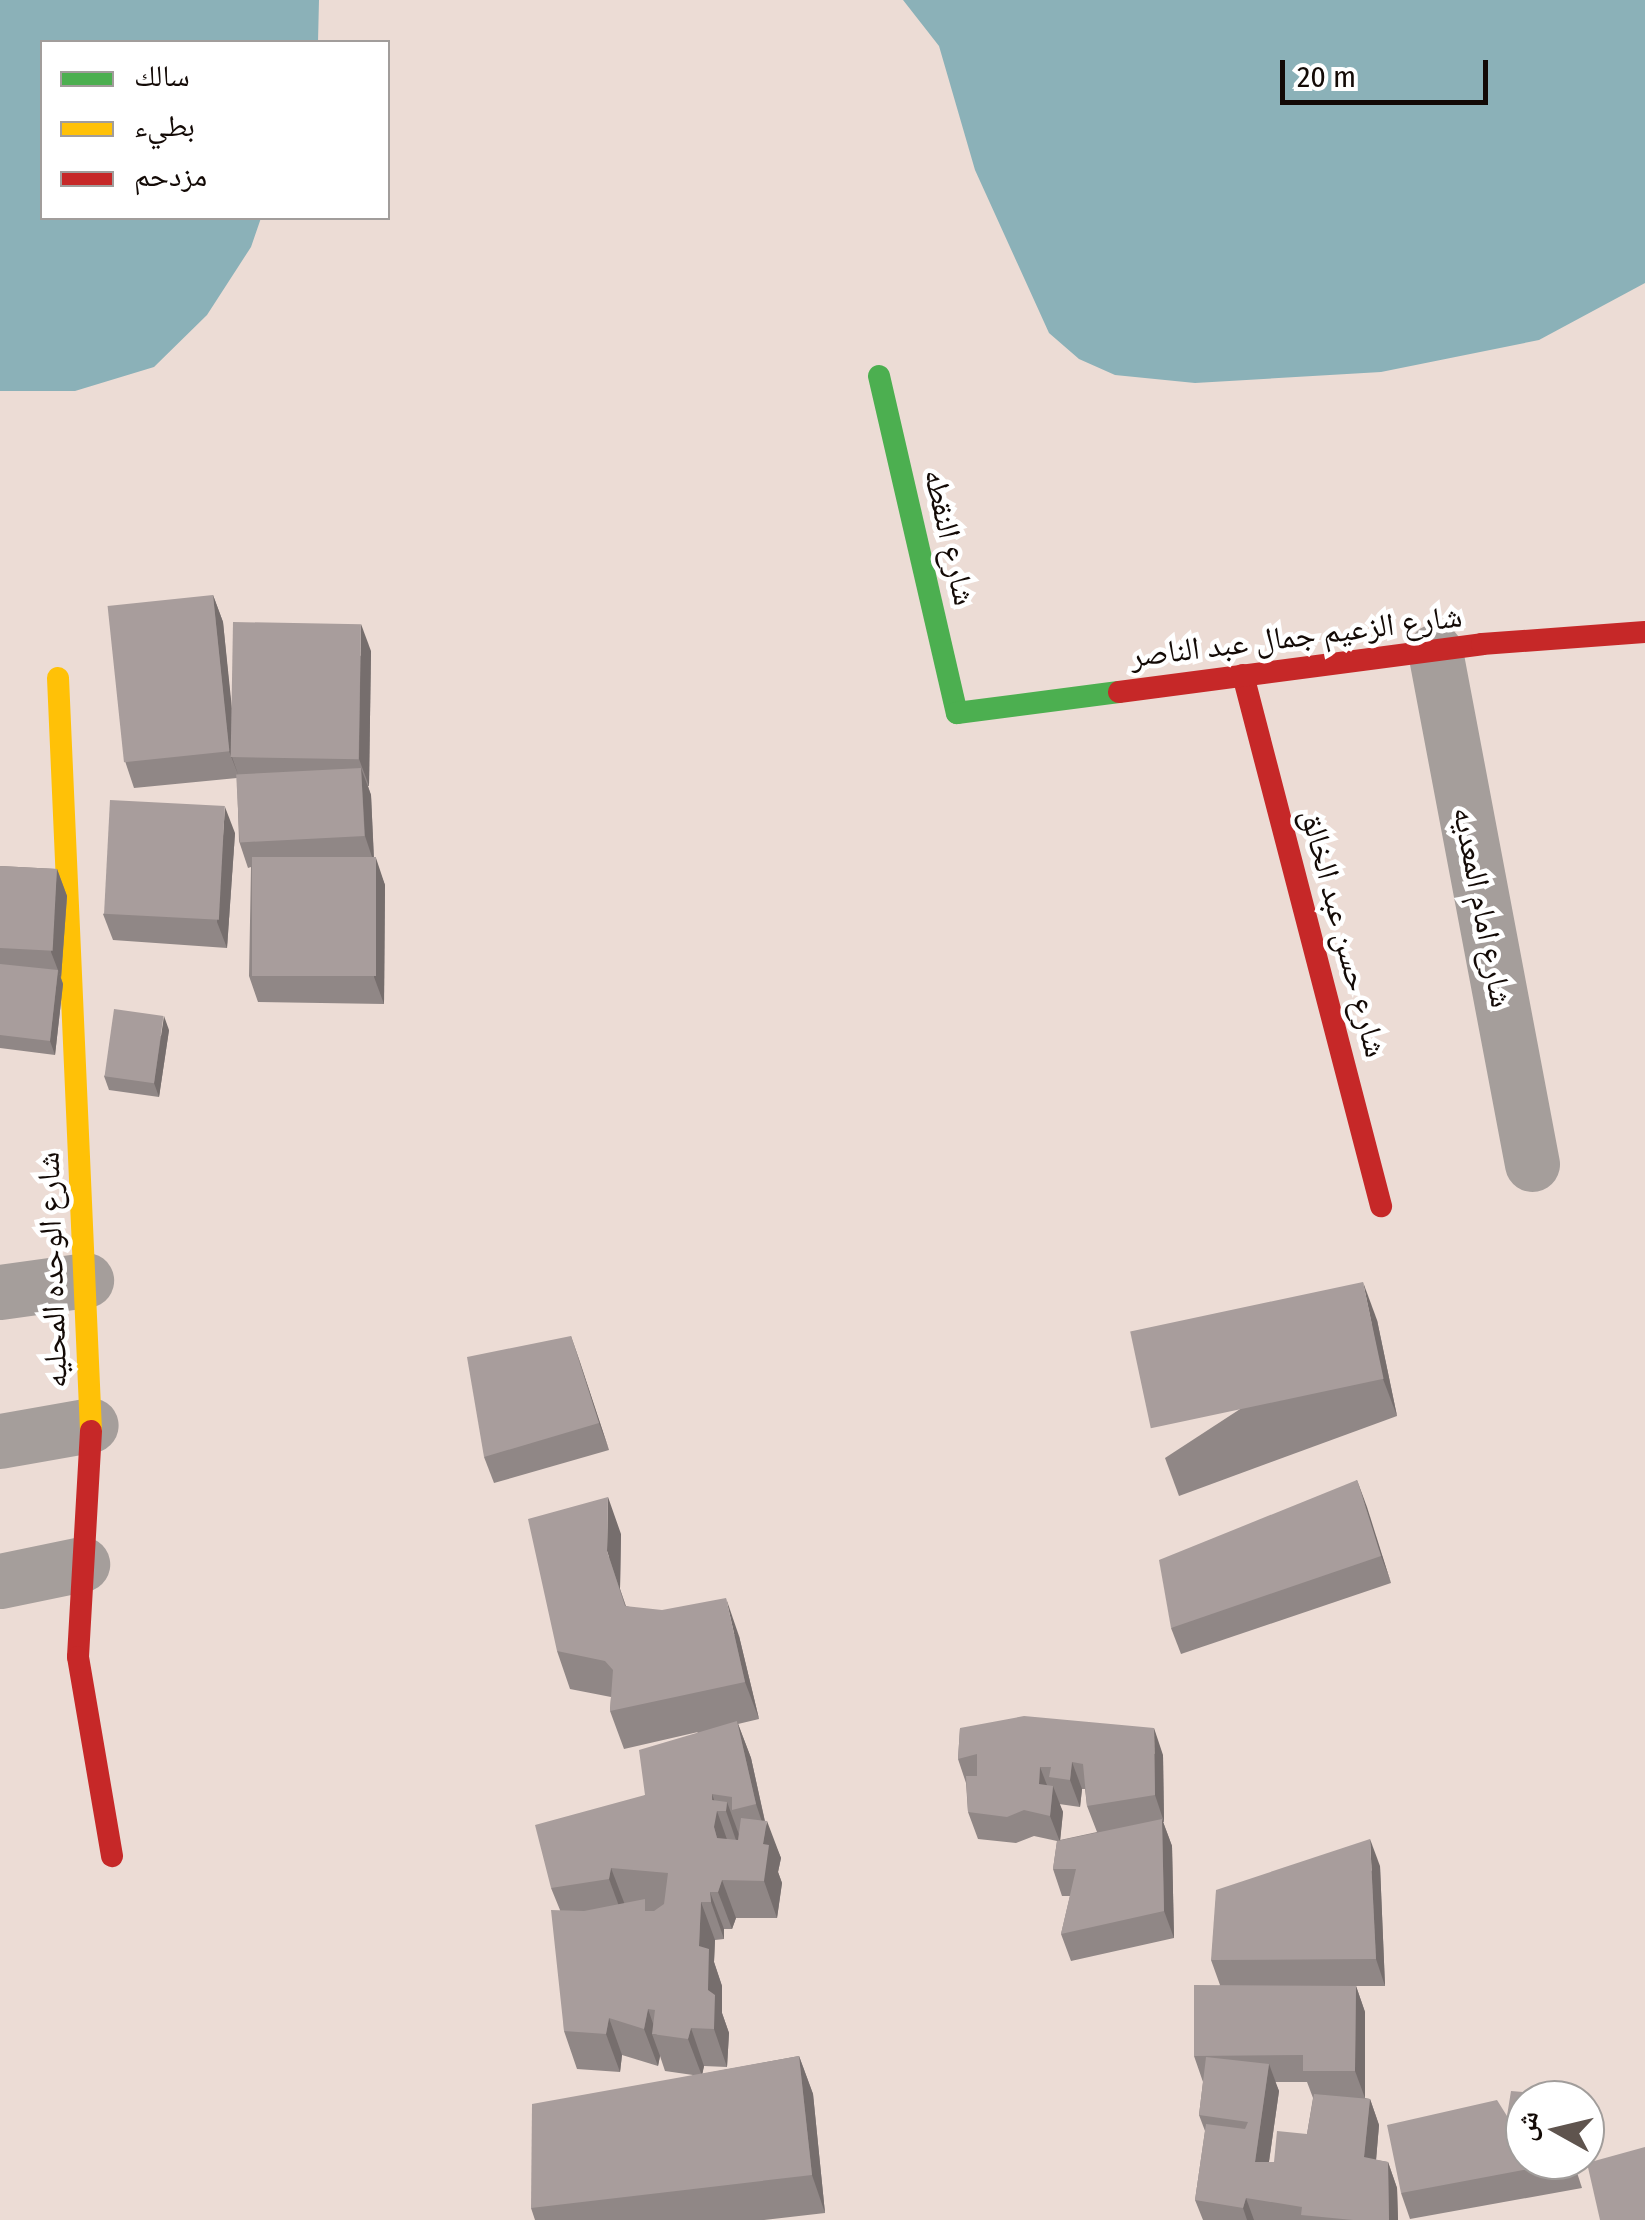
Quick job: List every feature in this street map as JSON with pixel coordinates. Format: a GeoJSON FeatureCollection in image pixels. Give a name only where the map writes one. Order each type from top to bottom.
{"type":"FeatureCollection","features":[{"type":"Feature","properties":{"kind":"street","name":"شارع النقطه"},"geometry":{"type":"LineString","coordinates":[[879,376],[957,713]]}},
{"type":"Feature","properties":{"kind":"street","name":"شارع الزعيم جمال عبد الناصر"},"geometry":{"type":"LineString","coordinates":[[957,713],[1435,651],[1645,632]]}},
{"type":"Feature","properties":{"kind":"street","name":"شارع امام المعديه"},"geometry":{"type":"LineString","coordinates":[[1435,651],[1532,1164]]}},
{"type":"Feature","properties":{"kind":"street","name":"شارع حسن عبد الخالق"},"geometry":{"type":"LineString","coordinates":[[1243,676],[1381,1206]]}},
{"type":"Feature","properties":{"kind":"street","name":"شارع الوحده المحليه"},"geometry":{"type":"LineString","coordinates":[[58,678],[91,1424],[78,1657],[112,1856]]}},
{"type":"Feature","properties":{"kind":"street"},"geometry":{"type":"LineString","coordinates":[[0,1292],[86,1280]]}},
{"type":"Feature","properties":{"kind":"street"},"geometry":{"type":"LineString","coordinates":[[0,1441],[91,1424]]}},
{"type":"Feature","properties":{"kind":"street"},"geometry":{"type":"LineString","coordinates":[[0,1581],[82,1564]]}},
{"type":"Feature","properties":{"kind":"water"},"geometry":{"type":"Polygon","coordinates":[[[0,0],[319,0],[318,40],[40,40],[40,220],[260,220],[251,247],[207,315],[154,367],[75,391],[0,391],[0,0]]]}},
{"type":"Feature","properties":{"kind":"water"},"geometry":{"type":"Polygon","coordinates":[[[903,0],[1645,0],[1645,283],[1539,340],[1381,372],[1195,383],[1115,375],[1079,359],[1049,333],[975,170],[939,46],[903,0]]]}},
{"type":"Feature","properties":{"kind":"building"},"geometry":{"type":"Polygon","coordinates":[[[213,595],[229,751],[124,762],[108,606],[213,595]]]}},
{"type":"Feature","properties":{"kind":"building"},"geometry":{"type":"Polygon","coordinates":[[[233,622],[361,624],[359,759],[231,757],[233,622]]]}},
{"type":"Feature","properties":{"kind":"building"},"geometry":{"type":"Polygon","coordinates":[[[361,768],[365,836],[240,842],[236,775],[361,768]]]}},
{"type":"Feature","properties":{"kind":"building"},"geometry":{"type":"Polygon","coordinates":[[[110,800],[225,806],[219,920],[104,914],[110,800]]]}},
{"type":"Feature","properties":{"kind":"building"},"geometry":{"type":"Polygon","coordinates":[[[252,857],[376,857],[376,976],[252,976],[252,857]]]}},
{"type":"Feature","properties":{"kind":"building"},"geometry":{"type":"Polygon","coordinates":[[[0,866],[57,869],[53,951],[0,948],[0,866]]]}},
{"type":"Feature","properties":{"kind":"building"},"geometry":{"type":"Polygon","coordinates":[[[0,964],[58,970],[50,1041],[0,1035],[0,964]]]}},
{"type":"Feature","properties":{"kind":"building"},"geometry":{"type":"Polygon","coordinates":[[[114,1009],[164,1016],[154,1083],[105,1076],[114,1009]]]}},
{"type":"Feature","properties":{"kind":"building"},"geometry":{"type":"Polygon","coordinates":[[[1363,1282],[1384,1379],[1151,1428],[1130,1331],[1363,1282]]]}},
{"type":"Feature","properties":{"kind":"building"},"geometry":{"type":"Polygon","coordinates":[[[571,1336],[599,1423],[484,1457],[467,1357],[571,1336]]]}},
{"type":"Feature","properties":{"kind":"building"},"geometry":{"type":"Polygon","coordinates":[[[1357,1480],[1381,1556],[1171,1628],[1159,1560],[1357,1480]]]}},
{"type":"Feature","properties":{"kind":"building"},"geometry":{"type":"Polygon","coordinates":[[[608,1497],[607,1551],[625,1606],[662,1610],[726,1598],[745,1682],[610,1711],[613,1670],[605,1661],[557,1651],[528,1519],[608,1497]]]}},
{"type":"Feature","properties":{"kind":"building"},"geometry":{"type":"Polygon","coordinates":[[[1024,1716],[1154,1728],[1155,1795],[1087,1806],[1083,1764],[1072,1762],[1070,1780],[1049,1777],[1051,1767],[1040,1767],[1039,1784],[1053,1786],[1050,1816],[1024,1810],[1007,1817],[968,1812],[966,1776],[977,1776],[977,1754],[958,1759],[960,1728],[1024,1716]]]}},
{"type":"Feature","properties":{"kind":"building"},"geometry":{"type":"Polygon","coordinates":[[[737,1721],[756,1804],[732,1810],[732,1797],[712,1794],[712,1800],[727,1802],[726,1811],[717,1811],[714,1827],[717,1838],[738,1840],[741,1818],[767,1821],[763,1844],[769,1845],[764,1881],[722,1880],[718,1892],[710,1892],[711,1902],[701,1902],[699,1946],[709,1949],[708,1990],[715,1995],[714,2029],[691,2028],[688,2039],[652,2034],[655,2010],[648,2009],[644,2029],[609,2018],[606,2034],[564,2031],[551,1910],[584,1911],[645,1899],[645,1911],[654,1911],[664,1904],[668,1873],[611,1868],[609,1879],[551,1888],[535,1825],[645,1795],[639,1750],[737,1721]]]}},
{"type":"Feature","properties":{"kind":"building"},"geometry":{"type":"Polygon","coordinates":[[[1162,1819],[1164,1911],[1061,1934],[1076,1869],[1053,1869],[1057,1841],[1162,1819]]]}},
{"type":"Feature","properties":{"kind":"building"},"geometry":{"type":"Polygon","coordinates":[[[1370,1839],[1376,1959],[1211,1960],[1216,1890],[1370,1839]]]}},
{"type":"Feature","properties":{"kind":"building"},"geometry":{"type":"Polygon","coordinates":[[[1194,1985],[1356,1986],[1355,2071],[1303,2071],[1303,2055],[1194,2056],[1194,1985]]]}},
{"type":"Feature","properties":{"kind":"building"},"geometry":{"type":"Polygon","coordinates":[[[799,2056],[812,2175],[531,2208],[532,2104],[799,2056]]]}},
{"type":"Feature","properties":{"kind":"building"},"geometry":{"type":"Polygon","coordinates":[[[1206,2057],[1269,2064],[1255,2162],[1274,2162],[1277,2131],[1307,2134],[1314,2094],[1370,2099],[1364,2157],[1388,2162],[1389,2220],[1301,2215],[1302,2207],[1246,2198],[1243,2208],[1195,2200],[1206,2124],[1245,2129],[1248,2122],[1199,2115],[1206,2057]]]}},
{"type":"Feature","properties":{"kind":"building"},"geometry":{"type":"Polygon","coordinates":[[[1497,2100],[1505,2113],[1505,2174],[1401,2193],[1387,2125],[1497,2100]]]}},
{"type":"Feature","properties":{"kind":"building"},"geometry":{"type":"Polygon","coordinates":[[[1645,2147],[1645,2220],[1600,2220],[1591,2180],[1605,2180],[1605,2158],[1645,2147]]]}},
{"type":"Feature","properties":{"kind":"traffic: fast"},"geometry":{"type":"LineString","coordinates":[[879,376],[957,713],[1119,692]]}},
{"type":"Feature","properties":{"kind":"traffic: slow"},"geometry":{"type":"LineString","coordinates":[[58,678],[91,1431]]}},
{"type":"Feature","properties":{"kind":"traffic: jam"},"geometry":{"type":"LineString","coordinates":[[1119,692],[1482,644],[1645,632]]}},
{"type":"Feature","properties":{"kind":"traffic: jam"},"geometry":{"type":"LineString","coordinates":[[1243,675],[1381,1206]]}},
{"type":"Feature","properties":{"kind":"traffic: jam"},"geometry":{"type":"LineString","coordinates":[[91,1431],[78,1657],[112,1856]]}}]}
